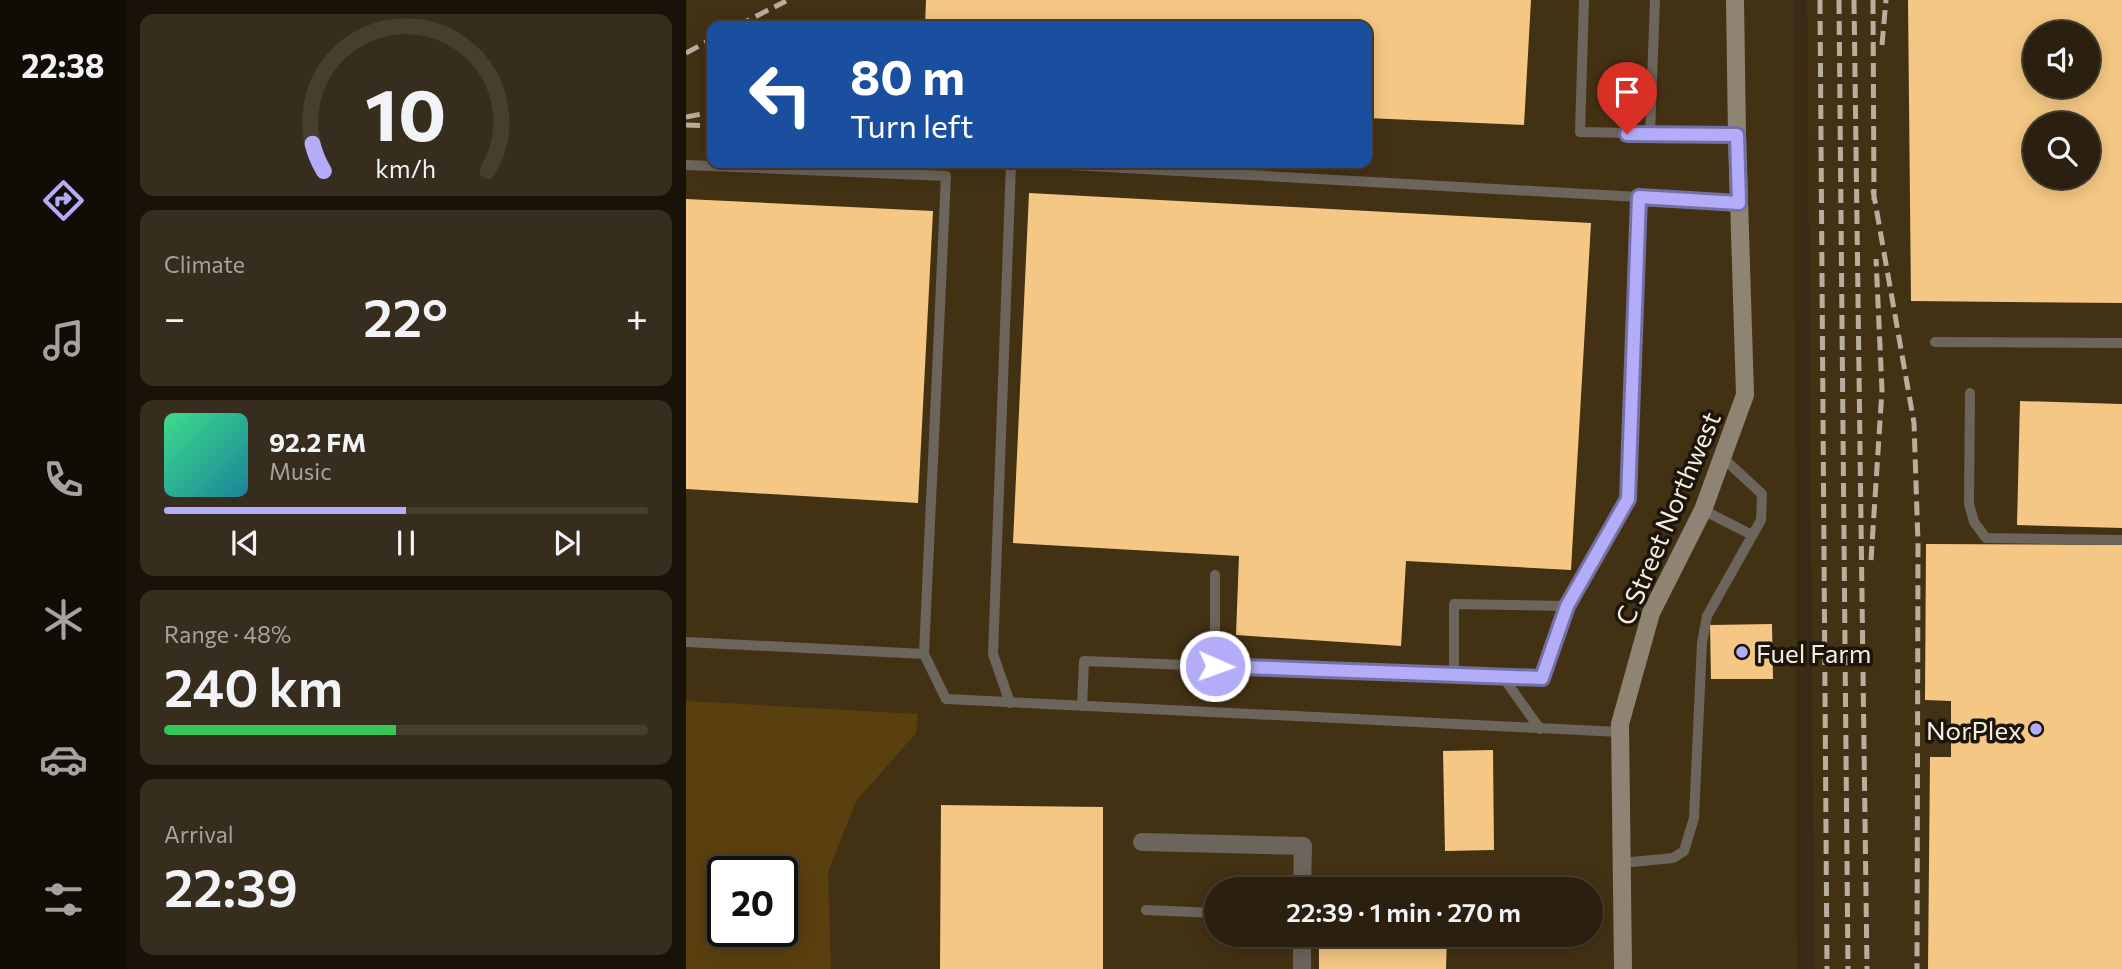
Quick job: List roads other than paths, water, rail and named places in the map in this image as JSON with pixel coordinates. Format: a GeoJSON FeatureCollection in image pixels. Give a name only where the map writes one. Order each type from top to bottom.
{"type":"FeatureCollection","features":[{"type":"Feature","properties":{"kind":"street","name":"C Street Northwest"},"geometry":{"type":"LineString","coordinates":[[1623,969],[1620,724],[1651,613],[1703,510],[1745,395],[1735,0]]}},
{"type":"Feature","properties":{"kind":"street"},"geometry":{"type":"LineString","coordinates":[[1142,842],[1303,846],[1303,877]]}},
{"type":"Feature","properties":{"kind":"street"},"geometry":{"type":"LineString","coordinates":[[1302,947],[1302,969]]}},
{"type":"Feature","properties":{"kind":"lane"},"geometry":{"type":"LineString","coordinates":[[1584,0],[1580,132],[1737,135]]}},
{"type":"Feature","properties":{"kind":"lane"},"geometry":{"type":"LineString","coordinates":[[1650,134],[1655,0]]}},
{"type":"Feature","properties":{"kind":"lane"},"geometry":{"type":"LineString","coordinates":[[686,165],[707,166]]}},
{"type":"Feature","properties":{"kind":"lane"},"geometry":{"type":"LineString","coordinates":[[757,168],[946,176],[924,654],[946,699],[1620,732]]}},
{"type":"Feature","properties":{"kind":"lane"},"geometry":{"type":"LineString","coordinates":[[1010,703],[993,654],[1011,168]]}},
{"type":"Feature","properties":{"kind":"lane"},"geometry":{"type":"LineString","coordinates":[[1124,168],[1739,203]]}},
{"type":"Feature","properties":{"kind":"lane"},"geometry":{"type":"LineString","coordinates":[[1082,706],[1084,661],[1542,678],[1567,606],[1628,499],[1639,197]]}},
{"type":"Feature","properties":{"kind":"lane"},"geometry":{"type":"LineString","coordinates":[[1934,342],[2122,344]]}},
{"type":"Feature","properties":{"kind":"lane"},"geometry":{"type":"LineString","coordinates":[[1970,393],[1969,504],[1974,522],[1986,538],[2122,540]]}},
{"type":"Feature","properties":{"kind":"lane"},"geometry":{"type":"LineString","coordinates":[[1622,863],[1673,858],[1684,851],[1694,818],[1702,643],[1707,616],[1761,520],[1762,494],[1723,458]]}},
{"type":"Feature","properties":{"kind":"lane"},"geometry":{"type":"LineString","coordinates":[[1703,510],[1752,535]]}},
{"type":"Feature","properties":{"kind":"lane"},"geometry":{"type":"LineString","coordinates":[[1215,575],[1215,666]]}},
{"type":"Feature","properties":{"kind":"lane"},"geometry":{"type":"LineString","coordinates":[[1454,676],[1454,604],[1567,606]]}},
{"type":"Feature","properties":{"kind":"lane"},"geometry":{"type":"LineString","coordinates":[[686,642],[924,654]]}},
{"type":"Feature","properties":{"kind":"lane"},"geometry":{"type":"LineString","coordinates":[[1503,677],[1540,729]]}},
{"type":"Feature","properties":{"kind":"lane"},"geometry":{"type":"LineString","coordinates":[[1146,910],[1204,912]]}},
{"type":"Feature","properties":{"kind":"railway"},"geometry":{"type":"LineString","coordinates":[[1820,0],[1827,969]]}},
{"type":"Feature","properties":{"kind":"railway"},"geometry":{"type":"LineString","coordinates":[[1839,0],[1848,969]]}},
{"type":"Feature","properties":{"kind":"railway"},"geometry":{"type":"LineString","coordinates":[[1854,0],[1867,969]]}},
{"type":"Feature","properties":{"kind":"railway"},"geometry":{"type":"LineString","coordinates":[[1873,0],[1874,200]]}},
{"type":"Feature","properties":{"kind":"railway"},"geometry":{"type":"LineString","coordinates":[[1882,45],[1886,0]]}},
{"type":"Feature","properties":{"kind":"railway"},"geometry":{"type":"LineString","coordinates":[[747,21],[786,1]]}},
{"type":"Feature","properties":{"kind":"railway"},"geometry":{"type":"LineString","coordinates":[[686,53],[707,42]]}},
{"type":"Feature","properties":{"kind":"railway"},"geometry":{"type":"LineString","coordinates":[[686,117],[707,113]]}},
{"type":"Feature","properties":{"kind":"railway"},"geometry":{"type":"LineString","coordinates":[[686,125],[707,126]]}},
{"type":"Feature","properties":{"kind":"railway"},"geometry":{"type":"LineString","coordinates":[[1873,190],[1914,423],[1918,543],[1917,969]]}},
{"type":"Feature","properties":{"kind":"railway"},"geometry":{"type":"LineString","coordinates":[[1871,560],[1882,390],[1876,259]]}},
{"type":"Feature","properties":{"kind":"place","name":"Fuel Farm"},"geometry":{"type":"Point","coordinates":[1742,652]}},
{"type":"Feature","properties":{"kind":"place","name":"NorPlex"},"geometry":{"type":"Point","coordinates":[2036,729]}}]}
